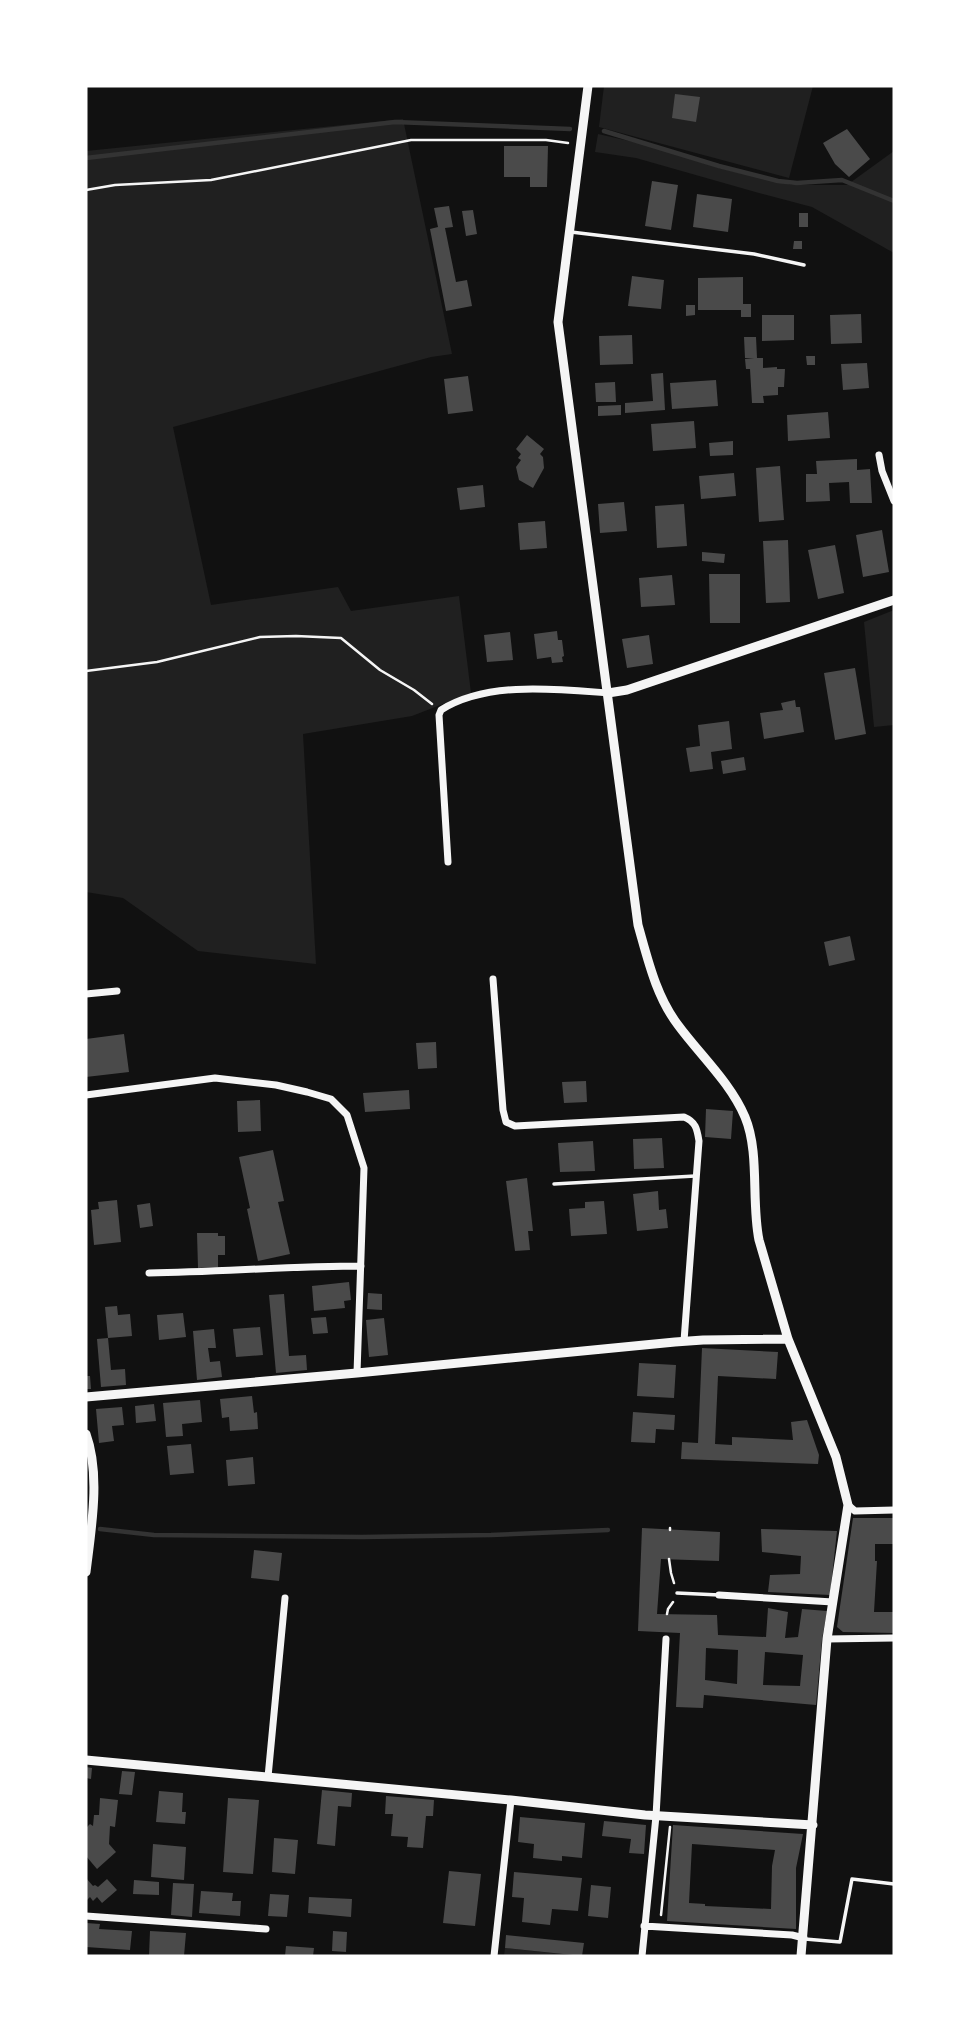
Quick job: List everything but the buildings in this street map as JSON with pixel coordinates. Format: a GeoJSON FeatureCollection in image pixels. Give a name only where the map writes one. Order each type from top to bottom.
{"type":"FeatureCollection","features":[{"type":"Feature","properties":{"kind":"street"},"geometry":{"type":"LineString","coordinates":[[588,86],[559,311],[559,333],[638,925],[657,988],[677,1023],[719,1074],[745,1117],[751,1142],[756,1226],[788,1339],[836,1457],[848,1505],[827,1639],[801,1956]]}},
{"type":"Feature","properties":{"kind":"street"},"geometry":{"type":"LineString","coordinates":[[879,455],[882,471],[894,500]]}},
{"type":"Feature","properties":{"kind":"street"},"geometry":{"type":"LineString","coordinates":[[448,862],[439,715],[441,710],[485,692],[551,689],[608,693],[627,690],[894,600]]}},
{"type":"Feature","properties":{"kind":"street"},"geometry":{"type":"LineString","coordinates":[[493,979],[506,1122],[515,1126],[684,1117],[696,1125],[699,1141],[684,1341]]}},
{"type":"Feature","properties":{"kind":"street"},"geometry":{"type":"LineString","coordinates":[[86,993],[117,991]]}},
{"type":"Feature","properties":{"kind":"street"},"geometry":{"type":"LineString","coordinates":[[86,1095],[215,1078],[276,1085],[331,1100],[347,1115],[364,1168],[356,1373]]}},
{"type":"Feature","properties":{"kind":"street"},"geometry":{"type":"LineString","coordinates":[[149,1273],[361,1266]]}},
{"type":"Feature","properties":{"kind":"street"},"geometry":{"type":"LineString","coordinates":[[86,1397],[684,1341],[788,1339]]}},
{"type":"Feature","properties":{"kind":"street"},"geometry":{"type":"LineString","coordinates":[[86,1434],[93,1470],[92,1518],[86,1572]]}},
{"type":"Feature","properties":{"kind":"street"},"geometry":{"type":"LineString","coordinates":[[848,1505],[855,1511],[894,1510]]}},
{"type":"Feature","properties":{"kind":"street"},"geometry":{"type":"LineString","coordinates":[[719,1595],[833,1602]]}},
{"type":"Feature","properties":{"kind":"street"},"geometry":{"type":"LineString","coordinates":[[268,1777],[285,1598]]}},
{"type":"Feature","properties":{"kind":"street"},"geometry":{"type":"LineString","coordinates":[[827,1639],[894,1638]]}},
{"type":"Feature","properties":{"kind":"street"},"geometry":{"type":"LineString","coordinates":[[642,1956],[656,1816],[666,1639]]}},
{"type":"Feature","properties":{"kind":"street"},"geometry":{"type":"LineString","coordinates":[[86,1760],[656,1816],[813,1825]]}},
{"type":"Feature","properties":{"kind":"street"},"geometry":{"type":"LineString","coordinates":[[494,1956],[510,1800]]}},
{"type":"Feature","properties":{"kind":"street"},"geometry":{"type":"LineString","coordinates":[[86,1916],[266,1929]]}},
{"type":"Feature","properties":{"kind":"street"},"geometry":{"type":"LineString","coordinates":[[644,1926],[804,1938]]}},
{"type":"Feature","properties":{"kind":"lane"},"geometry":{"type":"LineString","coordinates":[[569,231],[754,254],[804,265]]}},
{"type":"Feature","properties":{"kind":"lane"},"geometry":{"type":"LineString","coordinates":[[554,1184],[697,1175]]}},
{"type":"Feature","properties":{"kind":"lane"},"geometry":{"type":"LineString","coordinates":[[677,1593],[719,1595]]}},
{"type":"Feature","properties":{"kind":"lane"},"geometry":{"type":"LineString","coordinates":[[804,1938],[840,1942],[852,1879],[894,1884]]}},
{"type":"Feature","properties":{"kind":"path"},"geometry":{"type":"LineString","coordinates":[[86,190],[115,185],[211,180],[411,140],[546,140],[580,144]]}},
{"type":"Feature","properties":{"kind":"path"},"geometry":{"type":"LineString","coordinates":[[86,671],[157,662],[260,637],[341,638],[380,670],[441,710]]}},
{"type":"Feature","properties":{"kind":"shaded area"},"geometry":{"type":"Polygon","coordinates":[[[604,86],[813,86],[789,178],[599,127],[604,86]]]}},
{"type":"Feature","properties":{"kind":"shaded area"},"geometry":{"type":"Polygon","coordinates":[[[403,119],[452,354],[431,357],[173,427],[211,605],[338,587],[351,611],[459,596],[471,693],[412,716],[303,734],[316,964],[198,951],[123,898],[86,892],[86,151],[403,119]]]}},
{"type":"Feature","properties":{"kind":"shaded area"},"geometry":{"type":"Polygon","coordinates":[[[598,134],[643,144],[719,168],[792,185],[847,185],[894,151],[894,253],[812,207],[636,158],[595,152],[598,134]]]}},
{"type":"Feature","properties":{"kind":"shaded area"},"geometry":{"type":"Polygon","coordinates":[[[894,610],[894,725],[874,727],[864,622],[894,610]]]}},
{"type":"Feature","properties":{"kind":"shaded area"},"geometry":{"type":"Polygon","coordinates":[[[505,1948],[579,1956],[504,1956],[505,1948]]]}},
{"type":"Feature","properties":{"kind":"waterway"},"geometry":{"type":"LineString","coordinates":[[86,158],[395,122],[570,129]]}},
{"type":"Feature","properties":{"kind":"waterway"},"geometry":{"type":"LineString","coordinates":[[604,131],[778,181],[797,183],[842,180],[894,201]]}},
{"type":"Feature","properties":{"kind":"waterway"},"geometry":{"type":"LineString","coordinates":[[100,1529],[154,1535],[362,1537],[608,1530]]}}]}
